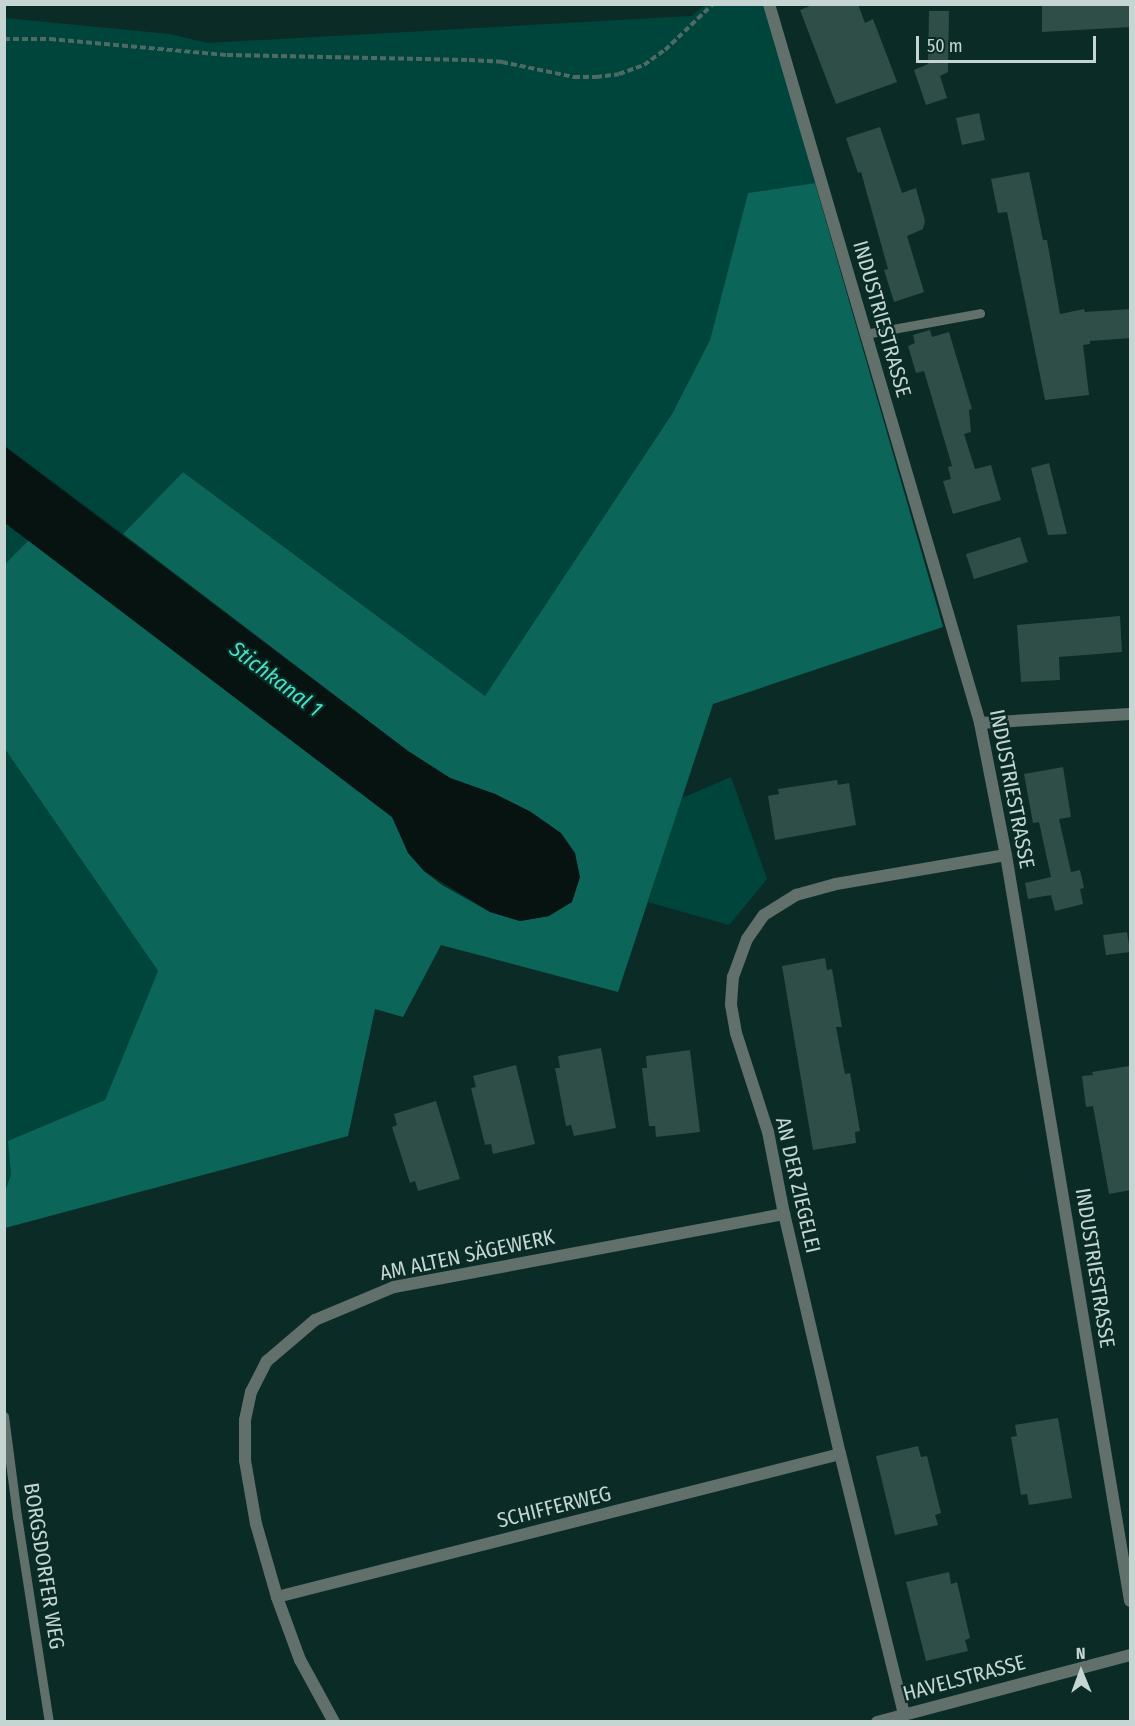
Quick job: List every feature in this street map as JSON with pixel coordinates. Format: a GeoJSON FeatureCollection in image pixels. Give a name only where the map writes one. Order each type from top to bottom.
{"type":"FeatureCollection","features":[{"type":"Feature","properties":{"kind":"street","name":"INDUSTRIESTRASSE"},"geometry":{"type":"LineString","coordinates":[[769,4],[980,723],[1006,855],[1131,1601]]}},
{"type":"Feature","properties":{"kind":"street"},"geometry":{"type":"LineString","coordinates":[[980,723],[1131,714]]}},
{"type":"Feature","properties":{"kind":"street","name":"AN DER ZIEGELEI"},"geometry":{"type":"LineString","coordinates":[[904,1714],[840,1454],[784,1214],[768,1132],[736,1033],[731,1005],[733,977],[747,939],[764,915],[796,895],[836,884],[1006,855]]}},
{"type":"Feature","properties":{"kind":"street","name":"AM ALTEN SÄGEWERK"},"geometry":{"type":"LineString","coordinates":[[334,1722],[300,1660],[277,1598],[256,1524],[245,1460],[245,1420],[251,1392],[267,1361],[315,1320],[394,1287],[784,1214]]}},
{"type":"Feature","properties":{"kind":"street","name":"SCHIFFERWEG"},"geometry":{"type":"LineString","coordinates":[[277,1598],[840,1454]]}},
{"type":"Feature","properties":{"kind":"street","name":"HAVELSTRASSE"},"geometry":{"type":"LineString","coordinates":[[877,1722],[1131,1655]]}},
{"type":"Feature","properties":{"kind":"lane"},"geometry":{"type":"LineString","coordinates":[[866,334],[980,313]]}},
{"type":"Feature","properties":{"kind":"lane","name":"BORGSDORFER WEG"},"geometry":{"type":"LineString","coordinates":[[4,1416],[49,1722]]}},
{"type":"Feature","properties":{"kind":"path"},"geometry":{"type":"LineString","coordinates":[[4,39],[50,39],[227,56],[480,60],[502,62],[574,77],[596,77],[619,74],[644,65],[665,50],[713,4]]}},
{"type":"Feature","properties":{"kind":"green space"},"geometry":{"type":"Polygon","coordinates":[[[705,5],[765,5],[815,183],[748,193],[710,340],[672,414],[485,696],[183,472],[123,534],[5,446],[4,18],[170,34],[207,43],[692,16],[705,5]]]}},
{"type":"Feature","properties":{"kind":"green space"},"geometry":{"type":"Polygon","coordinates":[[[815,183],[943,627],[713,704],[618,992],[441,945],[403,1017],[375,1009],[348,1136],[5,1228],[5,1192],[11,1174],[8,1141],[105,1100],[158,971],[5,749],[5,564],[29,540],[392,817],[424,871],[442,885],[490,912],[520,921],[549,916],[531,812],[495,794],[450,778],[408,751],[123,534],[183,472],[485,696],[672,414],[710,340],[748,193],[815,183]]]}},
{"type":"Feature","properties":{"kind":"green space"},"geometry":{"type":"Polygon","coordinates":[[[5,523],[29,540],[5,564],[5,523]]]}},
{"type":"Feature","properties":{"kind":"green space"},"geometry":{"type":"Polygon","coordinates":[[[5,749],[158,971],[105,1100],[9,1141],[11,1174],[5,1192],[5,749]]]}},
{"type":"Feature","properties":{"kind":"green space"},"geometry":{"type":"Polygon","coordinates":[[[731,777],[767,879],[729,925],[648,902],[682,798],[731,777]]]}},
{"type":"Feature","properties":{"kind":"water","name":"Stichkanal 1"},"geometry":{"type":"Polygon","coordinates":[[[4,446],[408,751],[450,778],[495,794],[531,812],[561,833],[575,853],[580,877],[572,902],[549,916],[520,921],[490,912],[424,871],[408,853],[392,817],[5,523],[4,446]]]}},
{"type":"Feature","properties":{"kind":"building"},"geometry":{"type":"Polygon","coordinates":[[[815,4],[858,4],[865,23],[873,19],[897,82],[836,104],[800,10],[815,4]]]}},
{"type":"Feature","properties":{"kind":"building"},"geometry":{"type":"Polygon","coordinates":[[[1042,4],[1131,4],[1131,27],[1042,32],[1042,4]]]}},
{"type":"Feature","properties":{"kind":"building"},"geometry":{"type":"Polygon","coordinates":[[[929,11],[949,11],[948,72],[940,76],[947,98],[926,105],[914,70],[928,64],[929,11]]]}},
{"type":"Feature","properties":{"kind":"building"},"geometry":{"type":"Polygon","coordinates":[[[979,113],[985,140],[962,145],[956,118],[979,113]]]}},
{"type":"Feature","properties":{"kind":"building"},"geometry":{"type":"Polygon","coordinates":[[[880,127],[902,193],[916,188],[925,221],[923,229],[907,236],[924,292],[894,302],[884,270],[888,269],[861,172],[858,173],[846,138],[880,127]]]}},
{"type":"Feature","properties":{"kind":"building"},"geometry":{"type":"Polygon","coordinates":[[[1029,172],[1043,240],[1047,240],[1060,314],[1084,309],[1085,312],[1131,309],[1131,338],[1090,341],[1090,344],[1083,345],[1089,395],[1045,400],[1007,212],[998,213],[991,179],[1029,172]]]}},
{"type":"Feature","properties":{"kind":"building"},"geometry":{"type":"Polygon","coordinates":[[[930,330],[932,337],[949,332],[972,409],[969,410],[971,432],[964,434],[975,469],[991,465],[1001,500],[953,514],[943,481],[951,479],[948,467],[952,466],[924,371],[916,373],[908,346],[915,343],[913,335],[930,330]]]}},
{"type":"Feature","properties":{"kind":"building"},"geometry":{"type":"Polygon","coordinates":[[[1049,463],[1067,534],[1048,535],[1031,468],[1049,463]]]}},
{"type":"Feature","properties":{"kind":"building"},"geometry":{"type":"Polygon","coordinates":[[[1020,537],[1028,562],[974,579],[966,554],[1020,537]]]}},
{"type":"Feature","properties":{"kind":"building"},"geometry":{"type":"Polygon","coordinates":[[[1120,616],[1122,652],[1059,657],[1060,680],[1021,682],[1017,625],[1120,616]]]}},
{"type":"Feature","properties":{"kind":"building"},"geometry":{"type":"Polygon","coordinates":[[[1063,767],[1071,817],[1059,819],[1071,872],[1080,870],[1084,888],[1080,889],[1083,904],[1055,911],[1051,895],[1028,899],[1025,883],[1051,877],[1039,822],[1033,823],[1024,774],[1063,767]]]}},
{"type":"Feature","properties":{"kind":"building"},"geometry":{"type":"Polygon","coordinates":[[[837,780],[838,785],[849,783],[856,825],[775,840],[768,796],[779,794],[778,789],[837,780]]]}},
{"type":"Feature","properties":{"kind":"building"},"geometry":{"type":"Polygon","coordinates":[[[1127,932],[1130,952],[1106,955],[1103,935],[1127,932]]]}},
{"type":"Feature","properties":{"kind":"building"},"geometry":{"type":"Polygon","coordinates":[[[825,958],[827,970],[832,969],[842,1027],[836,1027],[845,1074],[850,1073],[860,1131],[855,1132],[856,1143],[813,1150],[782,966],[825,958]]]}},
{"type":"Feature","properties":{"kind":"building"},"geometry":{"type":"Polygon","coordinates":[[[601,1048],[616,1128],[574,1136],[571,1125],[566,1126],[555,1068],[560,1068],[558,1056],[601,1048]]]}},
{"type":"Feature","properties":{"kind":"building"},"geometry":{"type":"Polygon","coordinates":[[[690,1050],[700,1132],[656,1137],[655,1126],[649,1126],[642,1068],[647,1068],[646,1056],[690,1050]]]}},
{"type":"Feature","properties":{"kind":"building"},"geometry":{"type":"Polygon","coordinates":[[[516,1065],[535,1144],[493,1154],[491,1144],[485,1145],[471,1088],[476,1087],[473,1076],[516,1065]]]}},
{"type":"Feature","properties":{"kind":"building"},"geometry":{"type":"Polygon","coordinates":[[[1129,1066],[1131,1190],[1109,1194],[1093,1106],[1086,1107],[1082,1076],[1093,1075],[1092,1072],[1129,1066]]]}},
{"type":"Feature","properties":{"kind":"building"},"geometry":{"type":"Polygon","coordinates":[[[436,1101],[460,1179],[418,1191],[415,1181],[410,1183],[392,1127],[397,1125],[394,1114],[436,1101]]]}},
{"type":"Feature","properties":{"kind":"building"},"geometry":{"type":"Polygon","coordinates":[[[1058,1418],[1072,1498],[1029,1505],[1027,1494],[1021,1495],[1011,1437],[1017,1436],[1015,1425],[1058,1418]]]}},
{"type":"Feature","properties":{"kind":"building"},"geometry":{"type":"Polygon","coordinates":[[[918,1446],[921,1457],[927,1456],[941,1513],[935,1515],[938,1525],[895,1535],[876,1456],[918,1446]]]}},
{"type":"Feature","properties":{"kind":"building"},"geometry":{"type":"Polygon","coordinates":[[[949,1572],[951,1584],[957,1582],[970,1638],[965,1640],[968,1651],[926,1661],[906,1582],[949,1572]]]}}]}
